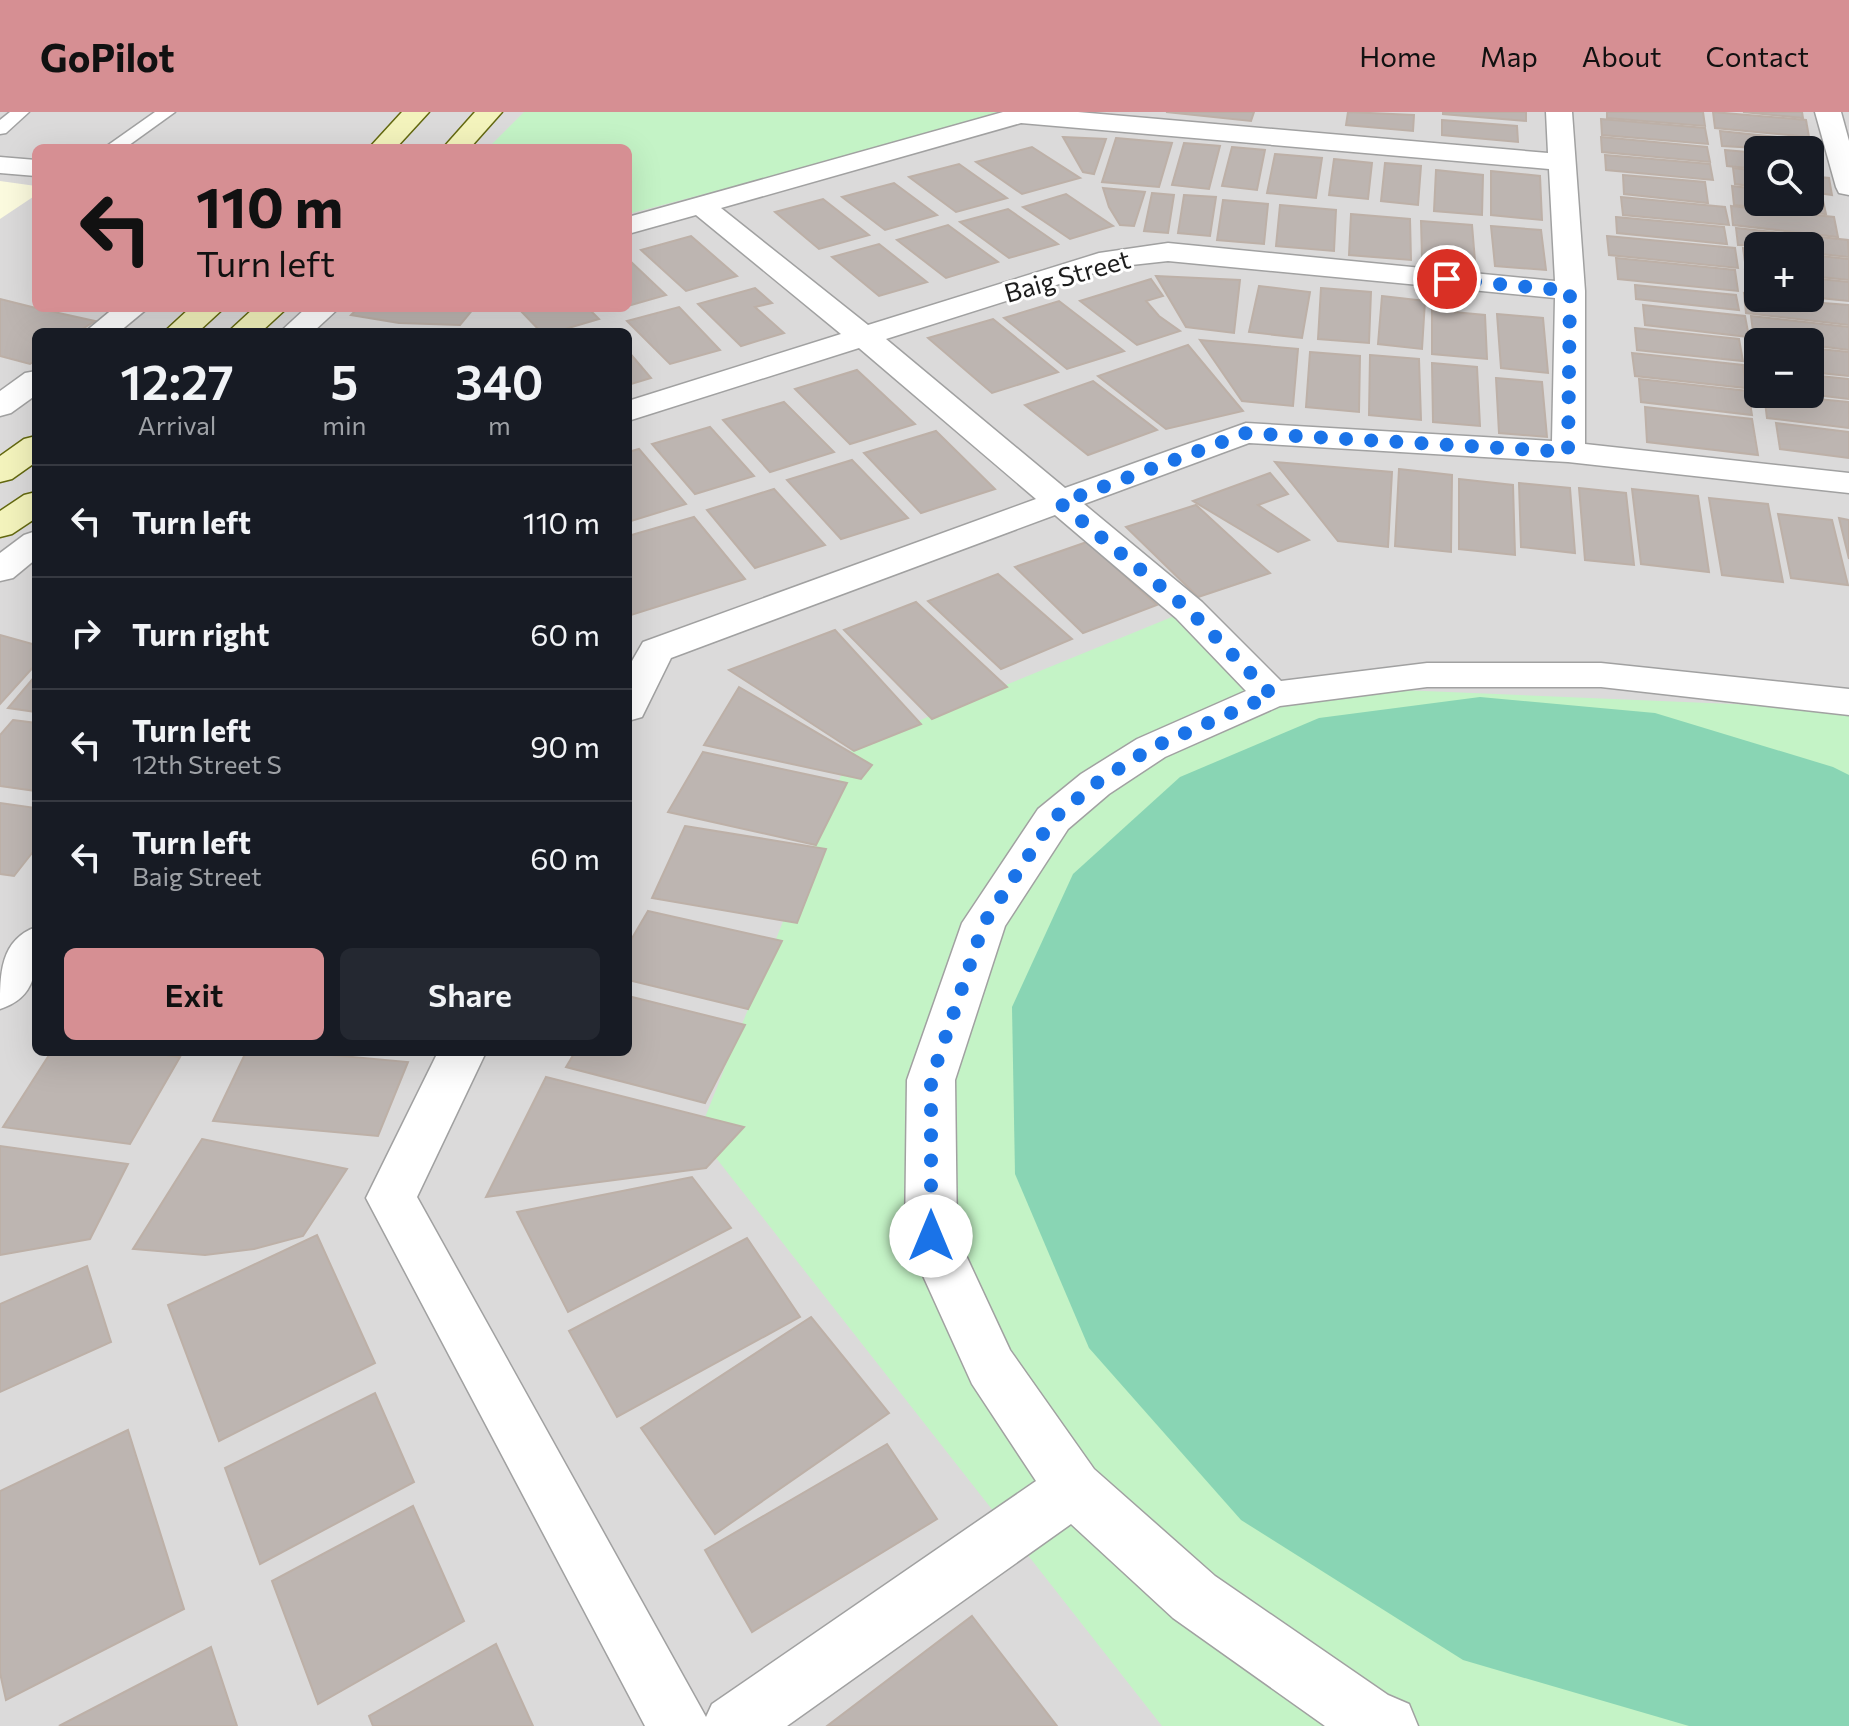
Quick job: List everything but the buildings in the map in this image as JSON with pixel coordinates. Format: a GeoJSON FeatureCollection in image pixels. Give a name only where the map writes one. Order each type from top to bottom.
{"type":"FeatureCollection","features":[{"type":"Feature","properties":{"kind":"main road"},"geometry":{"type":"LineString","coordinates":[[386,144],[416,112]]}},
{"type":"Feature","properties":{"kind":"main road"},"geometry":{"type":"LineString","coordinates":[[460,144],[489,112]]}},
{"type":"Feature","properties":{"kind":"main road"},"geometry":{"type":"LineString","coordinates":[[184,328],[204,312]]}},
{"type":"Feature","properties":{"kind":"main road"},"geometry":{"type":"LineString","coordinates":[[248,328],[267,312]]}},
{"type":"Feature","properties":{"kind":"main road"},"geometry":{"type":"LineString","coordinates":[[0,472],[32,449]]}},
{"type":"Feature","properties":{"kind":"main road"},"geometry":{"type":"LineString","coordinates":[[0,527],[32,505]]}},
{"type":"Feature","properties":{"kind":"street"},"geometry":{"type":"LineString","coordinates":[[1559,112],[1570,291],[1568,452]]}},
{"type":"Feature","properties":{"kind":"street"},"geometry":{"type":"LineString","coordinates":[[1828,112],[1849,187]]}},
{"type":"Feature","properties":{"kind":"street"},"geometry":{"type":"LineString","coordinates":[[632,225],[1020,114],[1298,124],[1560,162]]}},
{"type":"Feature","properties":{"kind":"street"},"geometry":{"type":"LineString","coordinates":[[0,165],[32,168]]}},
{"type":"Feature","properties":{"kind":"street"},"geometry":{"type":"LineString","coordinates":[[701,206],[864,337],[1189,610],[1272,695]]}},
{"type":"Feature","properties":{"kind":"street","name":"Baig Street"},"geometry":{"type":"LineString","coordinates":[[632,410],[1109,259],[1137,254],[1168,252],[1570,291]]}},
{"type":"Feature","properties":{"kind":"street"},"geometry":{"type":"LineString","coordinates":[[106,328],[128,312]]}},
{"type":"Feature","properties":{"kind":"street"},"geometry":{"type":"LineString","coordinates":[[300,328],[319,312]]}},
{"type":"Feature","properties":{"kind":"street"},"geometry":{"type":"LineString","coordinates":[[0,406],[32,383]]}},
{"type":"Feature","properties":{"kind":"street"},"geometry":{"type":"LineString","coordinates":[[632,700],[656,650],[1246,433],[1568,452],[1849,483]]}},
{"type":"Feature","properties":{"kind":"street"},"geometry":{"type":"LineString","coordinates":[[0,570],[32,545]]}},
{"type":"Feature","properties":{"kind":"street"},"geometry":{"type":"LineString","coordinates":[[1387,1726],[1370,1720],[1194,1597],[1074,1488],[991,1367],[931,1236],[931,1080],[984,923],[1053,819],[1095,784],[1151,748],[1272,695],[1427,675],[1585,675],[1849,702]]}},
{"type":"Feature","properties":{"kind":"street"},"geometry":{"type":"LineString","coordinates":[[0,992],[32,949]]}},
{"type":"Feature","properties":{"kind":"street"},"geometry":{"type":"LineString","coordinates":[[460,1056],[391,1198],[673,1724]]}},
{"type":"Feature","properties":{"kind":"street"},"geometry":{"type":"LineString","coordinates":[[734,1726],[1074,1488]]}},
{"type":"Feature","properties":{"kind":"lane"},"geometry":{"type":"LineString","coordinates":[[0,129],[20,112]]}},
{"type":"Feature","properties":{"kind":"lane"},"geometry":{"type":"LineString","coordinates":[[119,144],[166,112]]}},
{"type":"Feature","properties":{"kind":"shaded area"},"geometry":{"type":"Polygon","coordinates":[[[0,112],[1849,112],[1849,1726],[0,1726],[0,112]]]}},
{"type":"Feature","properties":{"kind":"shaded area"},"geometry":{"type":"Polygon","coordinates":[[[0,181],[32,185],[32,198],[0,219],[0,181]]]}},
{"type":"Feature","properties":{"kind":"green space"},"geometry":{"type":"Polygon","coordinates":[[[524,112],[1018,112],[632,213],[632,144],[492,144],[524,112]]]}},
{"type":"Feature","properties":{"kind":"green space"},"geometry":{"type":"Polygon","coordinates":[[[1189,610],[1261,684],[1849,709],[1849,1726],[1162,1726],[698,1135],[852,748],[1189,610]]]}},
{"type":"Feature","properties":{"kind":"green space"},"geometry":{"type":"Polygon","coordinates":[[[1480,697],[1655,713],[1833,767],[1849,775],[1849,1726],[1689,1726],[1463,1660],[1241,1520],[1089,1348],[1015,1174],[1012,1007],[1073,874],[1180,777],[1319,718],[1480,697]]]}},
{"type":"Feature","properties":{"kind":"route"},"geometry":{"type":"LineString","coordinates":[[931,1236],[931,1080],[984,923],[1053,819],[1095,784],[1151,748],[1272,695],[1189,610],[1060,503],[1246,433],[1568,452],[1570,291],[1447,279]]}}]}
